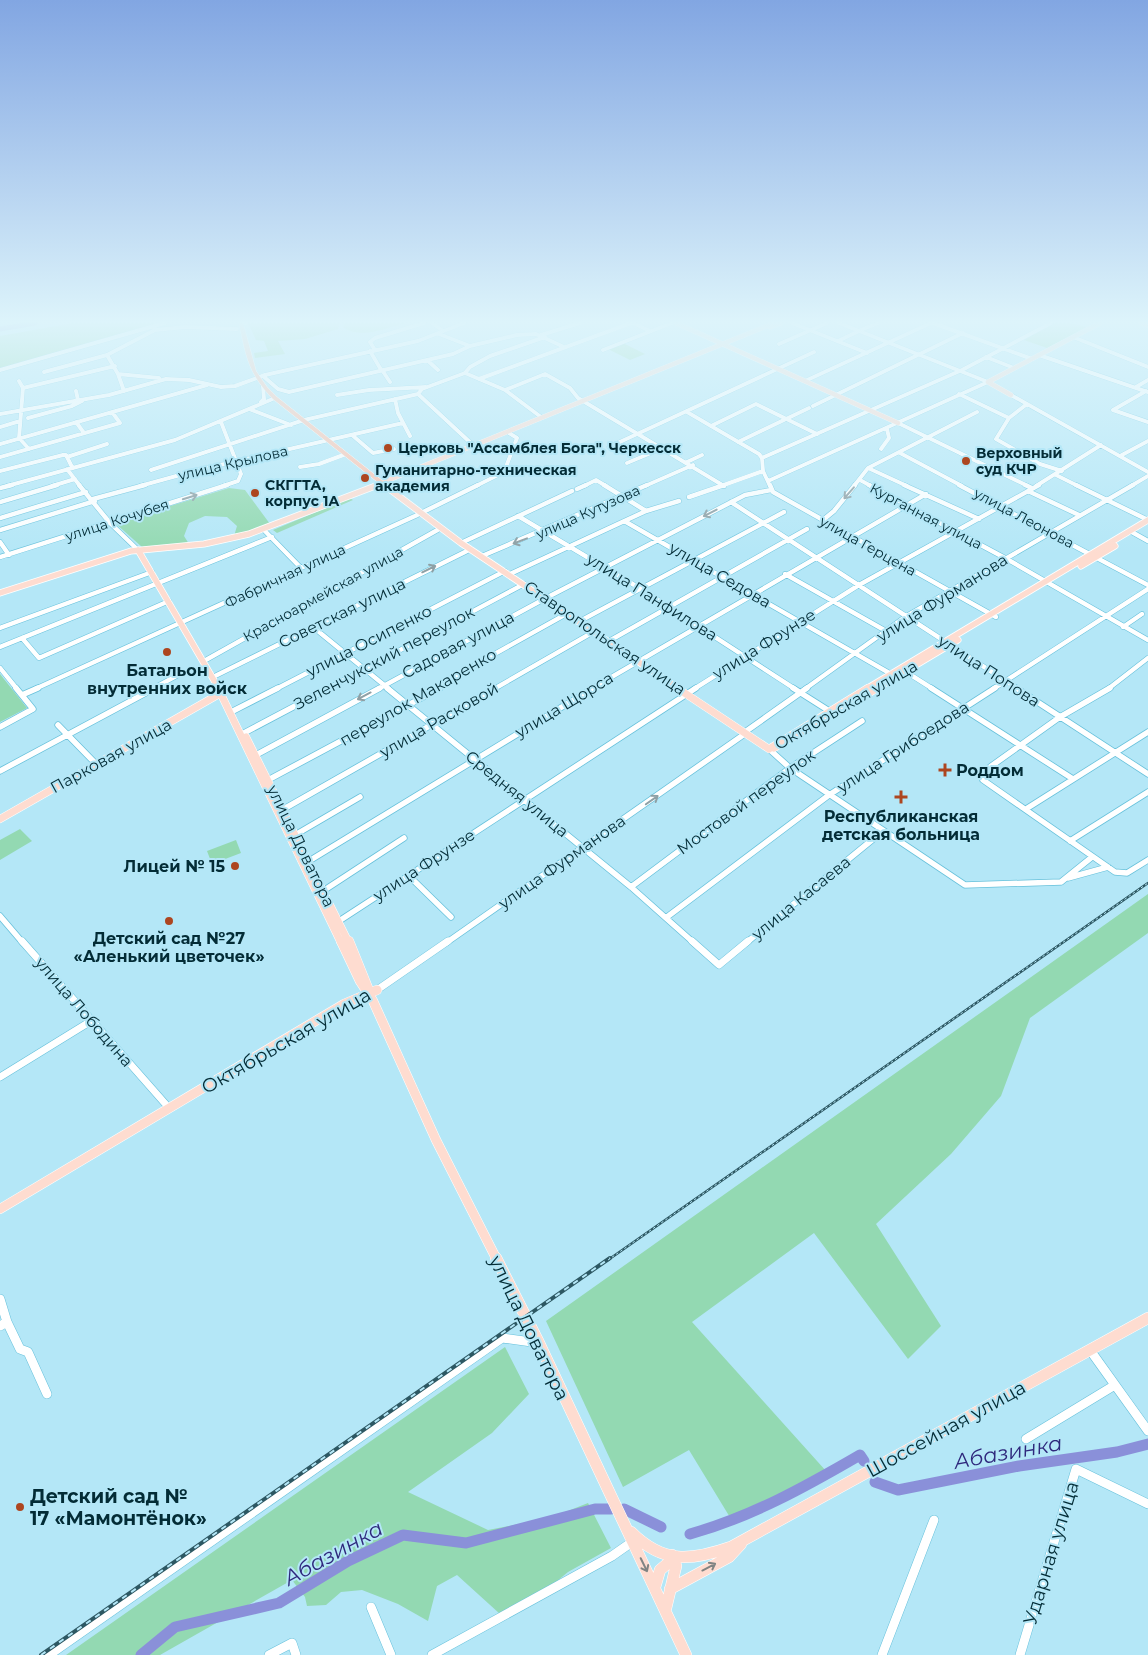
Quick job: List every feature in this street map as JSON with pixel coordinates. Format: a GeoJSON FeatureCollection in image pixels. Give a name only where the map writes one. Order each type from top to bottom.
{"type":"FeatureCollection","features":[{"type":"Feature","properties":{"kind":"highway","name":"Ставропольская улица"},"geometry":{"type":"LineString","coordinates":[[277,400],[382,483]]}},
{"type":"Feature","properties":{"kind":"main road"},"geometry":{"type":"LineString","coordinates":[[850,400],[898,423]]}},
{"type":"Feature","properties":{"kind":"main road"},"geometry":{"type":"LineString","coordinates":[[0,593],[120,554],[138,550],[216,543],[263,529],[584,401]]}},
{"type":"Feature","properties":{"kind":"main road"},"geometry":{"type":"LineString","coordinates":[[382,483],[584,401]]}},
{"type":"Feature","properties":{"kind":"main road","name":"Ставропольская улица"},"geometry":{"type":"LineString","coordinates":[[382,483],[461,543],[546,598],[769,749]]}},
{"type":"Feature","properties":{"kind":"main road","name":"Октябрьская улица"},"geometry":{"type":"LineString","coordinates":[[769,749],[1094,556],[1148,520]]}},
{"type":"Feature","properties":{"kind":"main road","name":"Октябрьская улица"},"geometry":{"type":"LineString","coordinates":[[1132,532],[1148,526]]}},
{"type":"Feature","properties":{"kind":"main road","name":"улица Доватора"},"geometry":{"type":"LineString","coordinates":[[138,550],[213,677],[336,922],[371,993],[472,1215],[538,1343],[686,1655]]}},
{"type":"Feature","properties":{"kind":"main road","name":"Октябрьская улица"},"geometry":{"type":"LineString","coordinates":[[832,712],[891,674],[903,670]]}},
{"type":"Feature","properties":{"kind":"main road","name":"улица Доватора"},"geometry":{"type":"LineString","coordinates":[[222,694],[256,755],[323,891],[336,922]]}},
{"type":"Feature","properties":{"kind":"main road","name":"Парковая улица"},"geometry":{"type":"LineString","coordinates":[[0,818],[222,694]]}},
{"type":"Feature","properties":{"kind":"main road","name":"Октябрьская улица"},"geometry":{"type":"LineString","coordinates":[[0,1207],[333,1007],[371,993]]}},
{"type":"Feature","properties":{"kind":"main road","name":"Шоссейная улица"},"geometry":{"type":"LineString","coordinates":[[675,1558],[704,1557],[806,1511],[888,1463],[1091,1352],[1148,1318]]}},
{"type":"Feature","properties":{"kind":"main road","name":"Шоссейная улица"},"geometry":{"type":"LineString","coordinates":[[1091,1352],[1148,1324]]}},
{"type":"Feature","properties":{"kind":"main road"},"geometry":{"type":"LineString","coordinates":[[623,1521],[638,1540],[667,1556],[675,1558]]}},
{"type":"Feature","properties":{"kind":"main road","name":"Шоссейная улица"},"geometry":{"type":"LineString","coordinates":[[670,1589],[729,1557],[744,1540]]}},
{"type":"Feature","properties":{"kind":"main road"},"geometry":{"type":"LineString","coordinates":[[668,1616],[666,1599],[675,1575],[675,1558]]}},
{"type":"Feature","properties":{"kind":"main road"},"geometry":{"type":"LineString","coordinates":[[655,1589],[660,1570],[668,1561],[675,1558]]}},
{"type":"Feature","properties":{"kind":"street"},"geometry":{"type":"LineString","coordinates":[[21,400],[19,438],[29,449]]}},
{"type":"Feature","properties":{"kind":"street"},"geometry":{"type":"LineString","coordinates":[[0,414],[77,400]]}},
{"type":"Feature","properties":{"kind":"street"},"geometry":{"type":"LineString","coordinates":[[28,418],[72,406],[82,400]]}},
{"type":"Feature","properties":{"kind":"street"},"geometry":{"type":"LineString","coordinates":[[0,444],[153,400]]}},
{"type":"Feature","properties":{"kind":"street"},"geometry":{"type":"LineString","coordinates":[[260,404],[263,400]]}},
{"type":"Feature","properties":{"kind":"street"},"geometry":{"type":"LineString","coordinates":[[0,488],[175,440],[269,400]]}},
{"type":"Feature","properties":{"kind":"street"},"geometry":{"type":"LineString","coordinates":[[151,470],[230,446],[304,420],[390,400]]}},
{"type":"Feature","properties":{"kind":"street"},"geometry":{"type":"LineString","coordinates":[[395,400],[403,423],[410,436]]}},
{"type":"Feature","properties":{"kind":"street"},"geometry":{"type":"LineString","coordinates":[[425,400],[436,409],[459,436],[473,445]]}},
{"type":"Feature","properties":{"kind":"street"},"geometry":{"type":"LineString","coordinates":[[519,400],[541,417]]}},
{"type":"Feature","properties":{"kind":"street"},"geometry":{"type":"LineString","coordinates":[[609,446],[712,400]]}},
{"type":"Feature","properties":{"kind":"street"},"geometry":{"type":"LineString","coordinates":[[738,442],[824,400]]}},
{"type":"Feature","properties":{"kind":"street"},"geometry":{"type":"LineString","coordinates":[[762,458],[891,400]]}},
{"type":"Feature","properties":{"kind":"street"},"geometry":{"type":"LineString","coordinates":[[768,480],[830,456],[946,400]]}},
{"type":"Feature","properties":{"kind":"street"},"geometry":{"type":"LineString","coordinates":[[972,400],[1009,418]]}},
{"type":"Feature","properties":{"kind":"street"},"geometry":{"type":"LineString","coordinates":[[1020,400],[1148,472]]}},
{"type":"Feature","properties":{"kind":"street"},"geometry":{"type":"LineString","coordinates":[[1131,400],[1113,410],[1148,422]]}},
{"type":"Feature","properties":{"kind":"street"},"geometry":{"type":"LineString","coordinates":[[584,401],[724,486]]}},
{"type":"Feature","properties":{"kind":"street"},"geometry":{"type":"LineString","coordinates":[[711,426],[756,404],[817,434]]}},
{"type":"Feature","properties":{"kind":"street"},"geometry":{"type":"LineString","coordinates":[[1027,404],[1009,418],[996,439],[1040,464],[1062,471]]}},
{"type":"Feature","properties":{"kind":"street"},"geometry":{"type":"LineString","coordinates":[[249,409],[291,425]]}},
{"type":"Feature","properties":{"kind":"street"},"geometry":{"type":"LineString","coordinates":[[0,457],[120,423],[112,412]]}},
{"type":"Feature","properties":{"kind":"street"},"geometry":{"type":"LineString","coordinates":[[687,412],[759,454],[762,458],[763,470],[771,490]]}},
{"type":"Feature","properties":{"kind":"street"},"geometry":{"type":"LineString","coordinates":[[823,520],[834,511],[868,468],[900,454],[977,412]]}},
{"type":"Feature","properties":{"kind":"street"},"geometry":{"type":"LineString","coordinates":[[0,427],[20,421]]}},
{"type":"Feature","properties":{"kind":"street"},"geometry":{"type":"LineString","coordinates":[[76,422],[84,433]]}},
{"type":"Feature","properties":{"kind":"street"},"geometry":{"type":"LineString","coordinates":[[221,422],[236,461]]}},
{"type":"Feature","properties":{"kind":"street","name":"улица Крылова"},"geometry":{"type":"LineString","coordinates":[[0,530],[198,470],[403,423]]}},
{"type":"Feature","properties":{"kind":"street"},"geometry":{"type":"LineString","coordinates":[[898,423],[1079,515]]}},
{"type":"Feature","properties":{"kind":"street"},"geometry":{"type":"LineString","coordinates":[[881,449],[889,438],[887,429]]}},
{"type":"Feature","properties":{"kind":"street","name":"Фабричная улица"},"geometry":{"type":"LineString","coordinates":[[22,695],[421,513],[504,472],[517,438],[509,433]]}},
{"type":"Feature","properties":{"kind":"street"},"geometry":{"type":"LineString","coordinates":[[352,435],[373,452],[394,449]]}},
{"type":"Feature","properties":{"kind":"street"},"geometry":{"type":"LineString","coordinates":[[1120,456],[1148,440]]}},
{"type":"Feature","properties":{"kind":"street"},"geometry":{"type":"LineString","coordinates":[[0,470],[35,460],[67,456],[107,444]]}},
{"type":"Feature","properties":{"kind":"street","name":"улица Фрунзе"},"geometry":{"type":"LineString","coordinates":[[336,922],[686,693],[833,601],[898,563],[980,519],[1056,475],[1101,446]]}},
{"type":"Feature","properties":{"kind":"street"},"geometry":{"type":"LineString","coordinates":[[627,463],[664,448]]}},
{"type":"Feature","properties":{"kind":"street"},"geometry":{"type":"LineString","coordinates":[[300,467],[319,464],[346,454]]}},
{"type":"Feature","properties":{"kind":"street","name":"улица Леонова"},"geometry":{"type":"LineString","coordinates":[[900,454],[1002,506],[1007,511],[1148,585]]}},
{"type":"Feature","properties":{"kind":"street"},"geometry":{"type":"LineString","coordinates":[[687,462],[702,455]]}},
{"type":"Feature","properties":{"kind":"street"},"geometry":{"type":"LineString","coordinates":[[67,456],[72,467]]}},
{"type":"Feature","properties":{"kind":"street","name":"улица Кочубея"},"geometry":{"type":"LineString","coordinates":[[0,557],[235,483],[242,477],[236,461]]}},
{"type":"Feature","properties":{"kind":"street","name":"улица Кутузова"},"geometry":{"type":"LineString","coordinates":[[482,556],[545,531],[693,466]]}},
{"type":"Feature","properties":{"kind":"street"},"geometry":{"type":"LineString","coordinates":[[868,468],[980,519]]}},
{"type":"Feature","properties":{"kind":"street","name":"улица Доватора"},"geometry":{"type":"LineString","coordinates":[[67,469],[94,500],[110,523],[138,550]]}},
{"type":"Feature","properties":{"kind":"street"},"geometry":{"type":"LineString","coordinates":[[689,497],[724,486],[763,470]]}},
{"type":"Feature","properties":{"kind":"street"},"geometry":{"type":"LineString","coordinates":[[1056,475],[1148,520]]}},
{"type":"Feature","properties":{"kind":"street","name":"улица Фурманова"},"geometry":{"type":"LineString","coordinates":[[371,993],[584,848],[905,616],[1148,476]]}},
{"type":"Feature","properties":{"kind":"street"},"geometry":{"type":"LineString","coordinates":[[0,502],[75,479]]}},
{"type":"Feature","properties":{"kind":"street"},"geometry":{"type":"LineString","coordinates":[[461,543],[596,480],[646,511]]}},
{"type":"Feature","properties":{"kind":"street","name":"Курганная улица"},"geometry":{"type":"LineString","coordinates":[[860,480],[1006,558],[1106,618],[1148,640]]}},
{"type":"Feature","properties":{"kind":"street","name":"улица Герцена"},"geometry":{"type":"LineString","coordinates":[[771,490],[851,537],[994,616]]}},
{"type":"Feature","properties":{"kind":"street","name":"Садовая улица"},"geometry":{"type":"LineString","coordinates":[[256,755],[546,598],[731,502],[746,495],[771,490]]}},
{"type":"Feature","properties":{"kind":"street"},"geometry":{"type":"LineString","coordinates":[[0,518],[86,492]]}},
{"type":"Feature","properties":{"kind":"street","name":"улица Щорса"},"geometry":{"type":"LineString","coordinates":[[308,861],[638,660],[926,494]]}},
{"type":"Feature","properties":{"kind":"street","name":"улица Осипенко"},"geometry":{"type":"LineString","coordinates":[[233,711],[344,653],[508,573],[626,522],[646,511],[679,501]]}},
{"type":"Feature","properties":{"kind":"street","name":"улица Попова"},"geometry":{"type":"LineString","coordinates":[[731,502],[760,523],[859,585],[1004,682],[1148,774]]}},
{"type":"Feature","properties":{"kind":"street"},"geometry":{"type":"LineString","coordinates":[[580,621],[641,590],[760,523],[784,512]]}},
{"type":"Feature","properties":{"kind":"street","name":"улица Панфилова"},"geometry":{"type":"LineString","coordinates":[[518,516],[571,546],[832,712]]}},
{"type":"Feature","properties":{"kind":"street","name":"улица Седова"},"geometry":{"type":"LineString","coordinates":[[626,522],[891,674]]}},
{"type":"Feature","properties":{"kind":"street","name":"Красноармейская улица"},"geometry":{"type":"LineString","coordinates":[[204,661],[441,528]]}},
{"type":"Feature","properties":{"kind":"street"},"geometry":{"type":"LineString","coordinates":[[263,529],[301,568]]}},
{"type":"Feature","properties":{"kind":"street"},"geometry":{"type":"LineString","coordinates":[[609,641],[807,529]]}},
{"type":"Feature","properties":{"kind":"street"},"geometry":{"type":"LineString","coordinates":[[1132,532],[1148,541]]}},
{"type":"Feature","properties":{"kind":"street"},"geometry":{"type":"LineString","coordinates":[[0,647],[272,537]]}},
{"type":"Feature","properties":{"kind":"street"},"geometry":{"type":"LineString","coordinates":[[0,542],[8,554]]}},
{"type":"Feature","properties":{"kind":"street","name":"Советская улица"},"geometry":{"type":"LineString","coordinates":[[213,677],[471,549]]}},
{"type":"Feature","properties":{"kind":"street"},"geometry":{"type":"LineString","coordinates":[[0,628],[152,572]]}},
{"type":"Feature","properties":{"kind":"street"},"geometry":{"type":"LineString","coordinates":[[785,574],[886,631]]}},
{"type":"Feature","properties":{"kind":"street","name":"Зеленчукский переулок"},"geometry":{"type":"LineString","coordinates":[[244,733],[524,584]]}},
{"type":"Feature","properties":{"kind":"street","name":"улица Грибоедова"},"geometry":{"type":"LineString","coordinates":[[667,917],[829,795],[962,708],[1106,618],[1148,589]]}},
{"type":"Feature","properties":{"kind":"street"},"geometry":{"type":"LineString","coordinates":[[22,638],[39,658],[169,601]]}},
{"type":"Feature","properties":{"kind":"street","name":"переулок Макаренко"},"geometry":{"type":"LineString","coordinates":[[268,780],[439,689],[448,680],[568,613]]}},
{"type":"Feature","properties":{"kind":"street"},"geometry":{"type":"LineString","coordinates":[[1123,627],[1142,614]]}},
{"type":"Feature","properties":{"kind":"street","name":"Средняя улица"},"geometry":{"type":"LineString","coordinates":[[313,627],[631,887],[719,964]]}},
{"type":"Feature","properties":{"kind":"street","name":"улица Расковой"},"geometry":{"type":"LineString","coordinates":[[282,810],[595,631]]}},
{"type":"Feature","properties":{"kind":"street"},"geometry":{"type":"LineString","coordinates":[[990,767],[1060,717],[1104,692],[1148,658]]}},
{"type":"Feature","properties":{"kind":"street"},"geometry":{"type":"LineString","coordinates":[[0,668],[33,710],[0,727]]}},
{"type":"Feature","properties":{"kind":"street"},"geometry":{"type":"LineString","coordinates":[[903,670],[1072,779]]}},
{"type":"Feature","properties":{"kind":"street"},"geometry":{"type":"LineString","coordinates":[[0,771],[180,674]]}},
{"type":"Feature","properties":{"kind":"street"},"geometry":{"type":"LineString","coordinates":[[203,706],[222,694]]}},
{"type":"Feature","properties":{"kind":"street","name":"Мостовой переулок"},"geometry":{"type":"LineString","coordinates":[[631,887],[790,768],[862,721]]}},
{"type":"Feature","properties":{"kind":"street"},"geometry":{"type":"LineString","coordinates":[[58,725],[96,764]]}},
{"type":"Feature","properties":{"kind":"street"},"geometry":{"type":"LineString","coordinates":[[1026,809],[1113,752],[1148,732]]}},
{"type":"Feature","properties":{"kind":"street","name":"Ставропольская улица"},"geometry":{"type":"LineString","coordinates":[[769,749],[790,768],[965,885],[997,882],[1053,883],[1061,882],[1068,878]]}},
{"type":"Feature","properties":{"kind":"street"},"geometry":{"type":"LineString","coordinates":[[983,780],[1108,867],[1123,874],[1148,860]]}},
{"type":"Feature","properties":{"kind":"street"},"geometry":{"type":"LineString","coordinates":[[1070,841],[1148,792]]}},
{"type":"Feature","properties":{"kind":"street"},"geometry":{"type":"LineString","coordinates":[[295,835],[360,797]]}},
{"type":"Feature","properties":{"kind":"street","name":"улица Касаева"},"geometry":{"type":"LineString","coordinates":[[719,964],[883,831]]}},
{"type":"Feature","properties":{"kind":"street"},"geometry":{"type":"LineString","coordinates":[[323,891],[404,838]]}},
{"type":"Feature","properties":{"kind":"street"},"geometry":{"type":"LineString","coordinates":[[1068,878],[1092,856]]}},
{"type":"Feature","properties":{"kind":"street"},"geometry":{"type":"LineString","coordinates":[[1068,878],[1108,867]]}},
{"type":"Feature","properties":{"kind":"street"},"geometry":{"type":"LineString","coordinates":[[408,875],[451,916]]}},
{"type":"Feature","properties":{"kind":"street","name":"улица Лободина"},"geometry":{"type":"LineString","coordinates":[[0,916],[168,1107]]}},
{"type":"Feature","properties":{"kind":"street"},"geometry":{"type":"LineString","coordinates":[[0,1077],[91,1021]]}},
{"type":"Feature","properties":{"kind":"street"},"geometry":{"type":"LineString","coordinates":[[0,1299],[3,1324],[20,1349],[28,1352],[47,1394]]}},
{"type":"Feature","properties":{"kind":"street"},"geometry":{"type":"LineString","coordinates":[[49,1655],[502,1338],[538,1343]]}},
{"type":"Feature","properties":{"kind":"street"},"geometry":{"type":"LineString","coordinates":[[1091,1352],[1148,1431]]}},
{"type":"Feature","properties":{"kind":"street"},"geometry":{"type":"LineString","coordinates":[[1026,1439],[1115,1385]]}},
{"type":"Feature","properties":{"kind":"street","name":"Ударная улица"},"geometry":{"type":"LineString","coordinates":[[1020,1655],[1076,1469],[1148,1504]]}},
{"type":"Feature","properties":{"kind":"street"},"geometry":{"type":"LineString","coordinates":[[882,1655],[934,1520]]}},
{"type":"Feature","properties":{"kind":"street"},"geometry":{"type":"LineString","coordinates":[[432,1655],[612,1556],[632,1542]]}},
{"type":"Feature","properties":{"kind":"street"},"geometry":{"type":"LineString","coordinates":[[371,1606],[391,1655]]}},
{"type":"Feature","properties":{"kind":"street"},"geometry":{"type":"LineString","coordinates":[[269,1655],[292,1643],[296,1655]]}},
{"type":"Feature","properties":{"kind":"green space"},"geometry":{"type":"Polygon","coordinates":[[[229,488],[245,490],[270,524],[234,536],[237,526],[227,517],[205,516],[189,523],[184,536],[189,544],[142,547],[115,523],[229,488]]]}},
{"type":"Feature","properties":{"kind":"green space"},"geometry":{"type":"Polygon","coordinates":[[[350,498],[353,500],[277,533],[273,530],[350,498]]]}},
{"type":"Feature","properties":{"kind":"green space"},"geometry":{"type":"Polygon","coordinates":[[[0,674],[27,708],[0,722],[0,674]]]}},
{"type":"Feature","properties":{"kind":"green space"},"geometry":{"type":"Polygon","coordinates":[[[20,829],[32,841],[0,860],[0,840],[20,829]]]}},
{"type":"Feature","properties":{"kind":"green space"},"geometry":{"type":"Polygon","coordinates":[[[236,840],[241,853],[212,864],[207,851],[236,840]]]}},
{"type":"Feature","properties":{"kind":"green space"},"geometry":{"type":"Polygon","coordinates":[[[1148,894],[1148,933],[1030,1018],[1001,1096],[951,1154],[876,1224],[941,1326],[908,1359],[814,1233],[692,1322],[826,1471],[731,1519],[689,1450],[623,1487],[546,1321],[1148,894]]]}},
{"type":"Feature","properties":{"kind":"green space"},"geometry":{"type":"Polygon","coordinates":[[[505,1347],[529,1394],[492,1433],[408,1492],[488,1530],[550,1518],[588,1503],[611,1548],[568,1572],[534,1600],[500,1614],[457,1575],[437,1586],[428,1621],[398,1604],[362,1590],[341,1592],[326,1605],[307,1606],[305,1597],[292,1580],[160,1655],[66,1655],[505,1347]]]}},
{"type":"Feature","properties":{"kind":"waterway","name":"Абазинка"},"geometry":{"type":"LineString","coordinates":[[875,1482],[898,1490],[1019,1466],[1117,1452],[1148,1444]]}},
{"type":"Feature","properties":{"kind":"waterway","name":"Абазинка"},"geometry":{"type":"LineString","coordinates":[[690,1534],[756,1510],[798,1490],[860,1455],[864,1461]]}},
{"type":"Feature","properties":{"kind":"waterway","name":"Абазинка"},"geometry":{"type":"LineString","coordinates":[[141,1655],[175,1627],[279,1603],[348,1561],[403,1535],[466,1543],[595,1509],[611,1509]]}},
{"type":"Feature","properties":{"kind":"waterway","name":"Абазинка"},"geometry":{"type":"LineString","coordinates":[[624,1509],[661,1527]]}},
{"type":"Feature","properties":{"kind":"railway"},"geometry":{"type":"LineString","coordinates":[[608,1260],[1148,883]]}},
{"type":"Feature","properties":{"kind":"railway"},"geometry":{"type":"LineString","coordinates":[[41,1655],[610,1258]]}},
{"type":"Feature","properties":{"kind":"place","name":"Церковь \"Ассамблея Бога\", Черкесск"},"geometry":{"type":"Point","coordinates":[388,448]}},
{"type":"Feature","properties":{"kind":"place","name":"Верховный суд КЧР"},"geometry":{"type":"Point","coordinates":[966,461]}},
{"type":"Feature","properties":{"kind":"place","name":"Гуманитарно-техническая академия"},"geometry":{"type":"Point","coordinates":[365,478]}},
{"type":"Feature","properties":{"kind":"place","name":"СКГГТА, корпус 1А"},"geometry":{"type":"Point","coordinates":[255,493]}},
{"type":"Feature","properties":{"kind":"place","name":"Батальон внутренних войск"},"geometry":{"type":"Point","coordinates":[167,652]}},
{"type":"Feature","properties":{"kind":"place","name":"Роддом"},"geometry":{"type":"Point","coordinates":[945,770]}},
{"type":"Feature","properties":{"kind":"place","name":"Республиканская детская больница"},"geometry":{"type":"Point","coordinates":[901,797]}},
{"type":"Feature","properties":{"kind":"place","name":"Лицей № 15"},"geometry":{"type":"Point","coordinates":[235,866]}},
{"type":"Feature","properties":{"kind":"place","name":"Детский сад №27 «Аленький цветочек»"},"geometry":{"type":"Point","coordinates":[169,921]}},
{"type":"Feature","properties":{"kind":"place","name":"Детский сад № 17 «Мамонтёнок»"},"geometry":{"type":"Point","coordinates":[20,1507]}}]}
